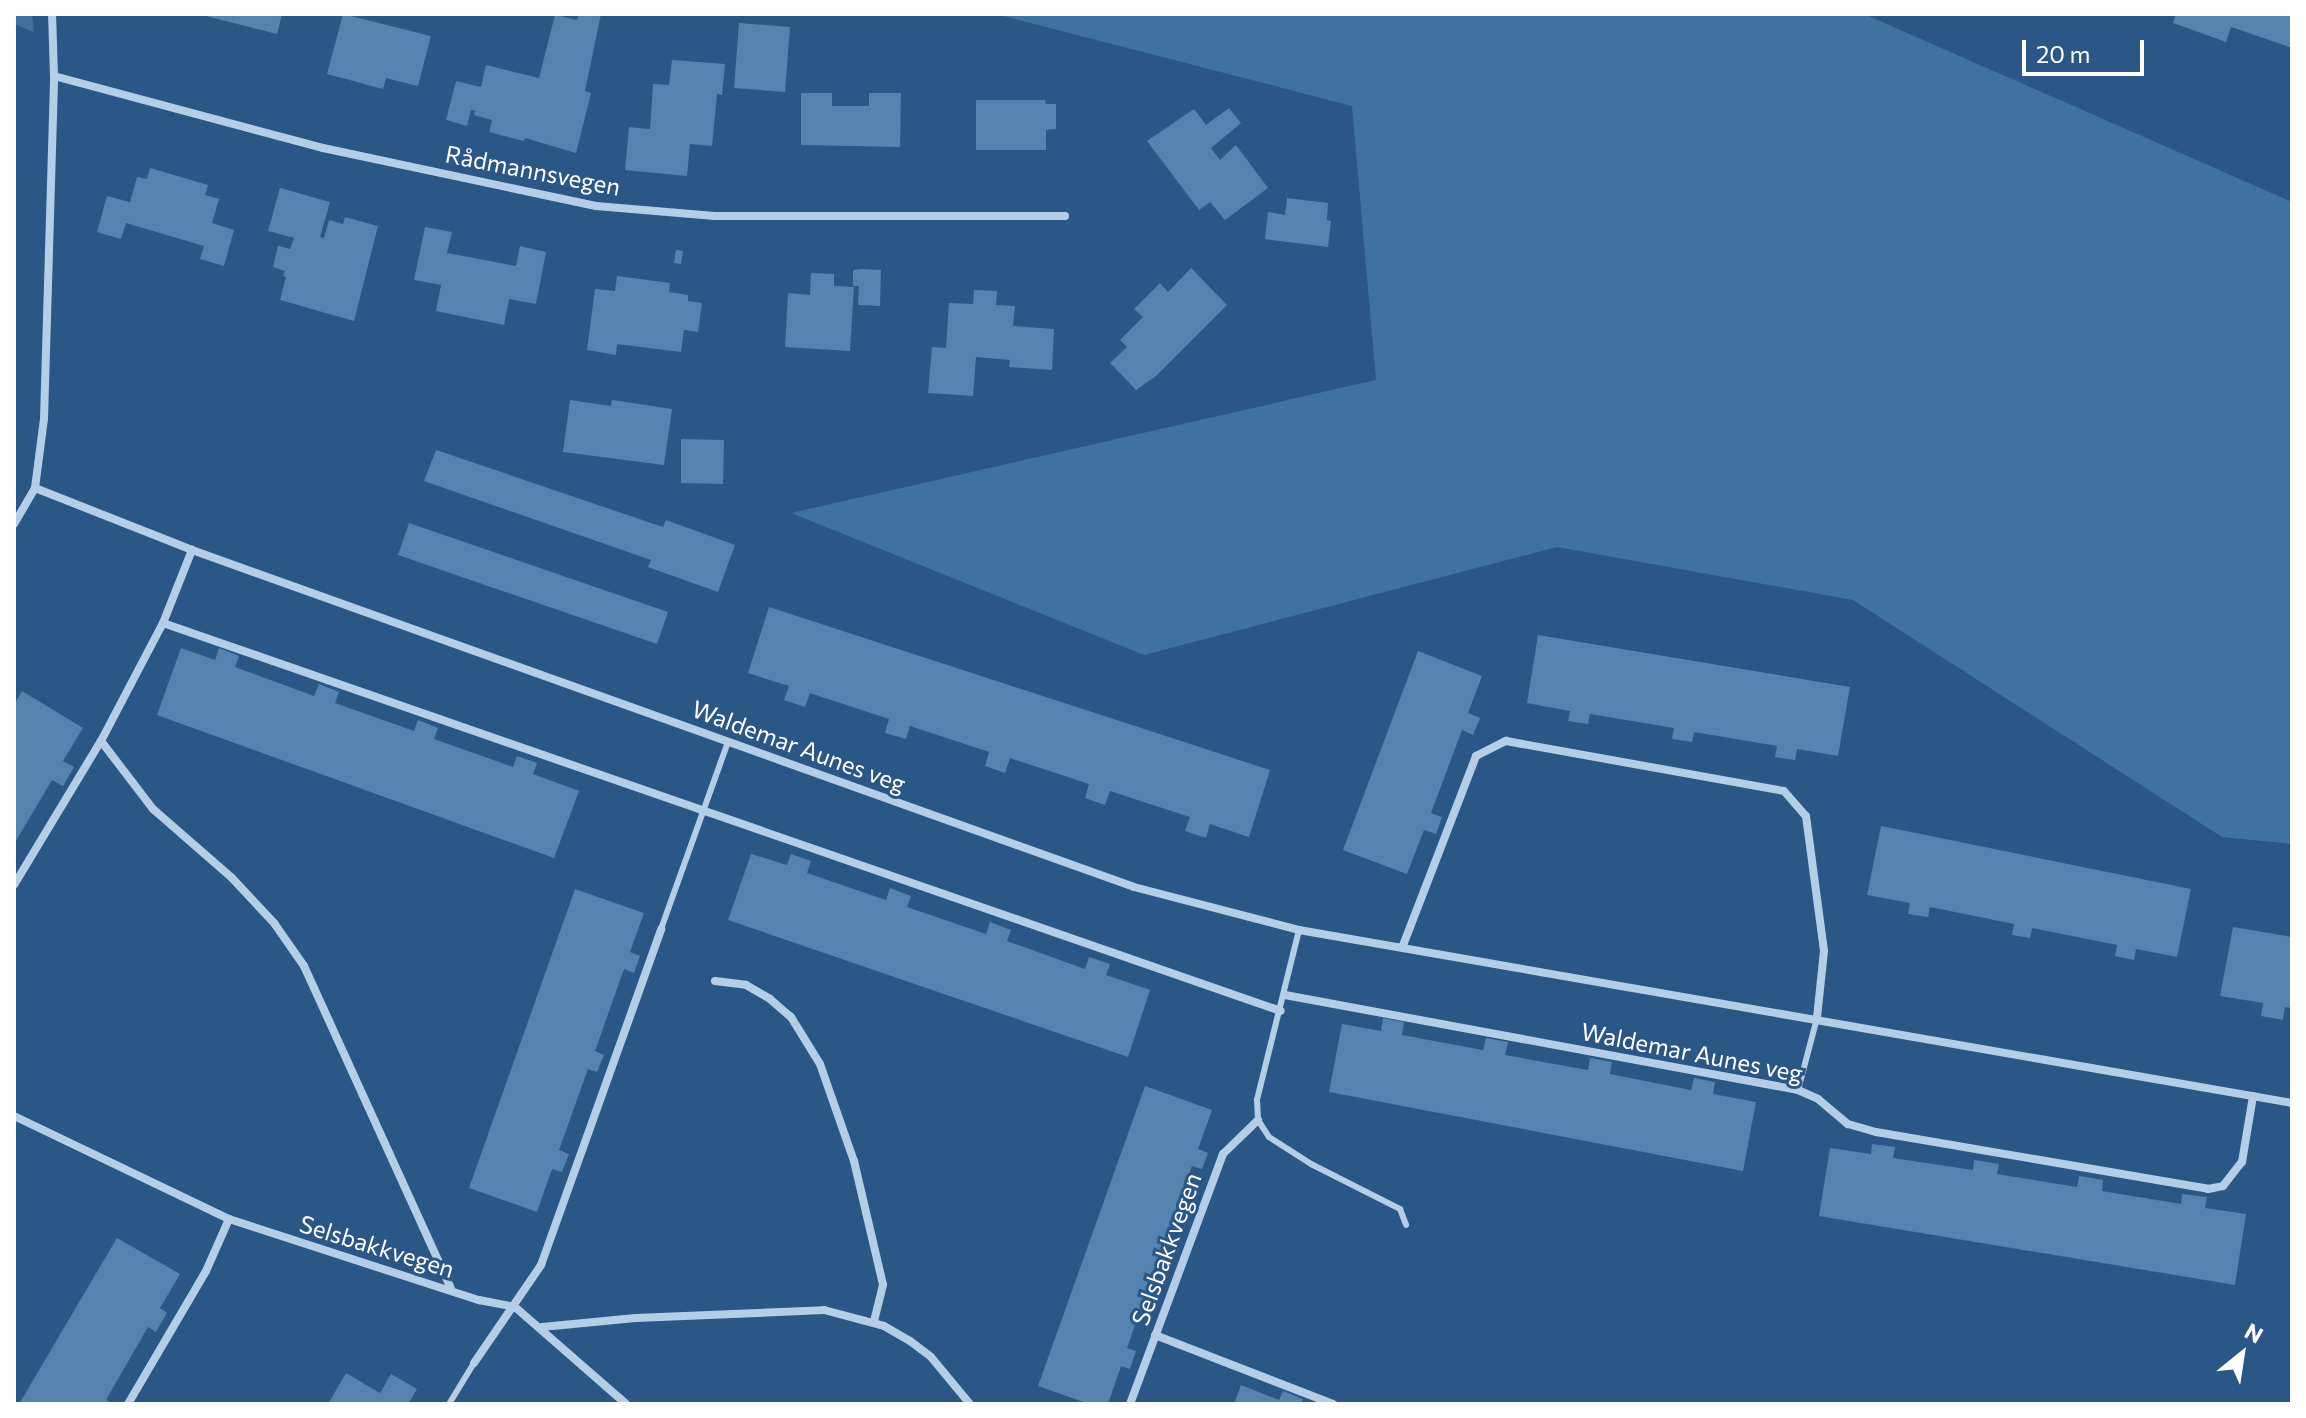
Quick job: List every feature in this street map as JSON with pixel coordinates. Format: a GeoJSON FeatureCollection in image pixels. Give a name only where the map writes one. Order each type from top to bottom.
{"type":"FeatureCollection","features":[{"type":"Feature","properties":{"kind":"street"},"geometry":{"type":"LineString","coordinates":[[14,524],[35,488],[44,419],[54,76],[52,14]]}},
{"type":"Feature","properties":{"kind":"street","name":"Rådmannsvegen"},"geometry":{"type":"LineString","coordinates":[[54,76],[323,148],[596,206],[715,216],[1065,216]]}},
{"type":"Feature","properties":{"kind":"street","name":"Waldemar Aunes veg"},"geometry":{"type":"LineString","coordinates":[[35,488],[192,550],[1134,887],[1299,930],[2292,1103]]}},
{"type":"Feature","properties":{"kind":"street"},"geometry":{"type":"LineString","coordinates":[[14,885],[101,741],[163,623],[192,550]]}},
{"type":"Feature","properties":{"kind":"street"},"geometry":{"type":"LineString","coordinates":[[163,623],[1281,1011]]}},
{"type":"Feature","properties":{"kind":"street"},"geometry":{"type":"LineString","coordinates":[[101,741],[153,809],[232,878],[274,923],[304,966],[451,1289]]}},
{"type":"Feature","properties":{"kind":"street"},"geometry":{"type":"LineString","coordinates":[[1402,948],[1476,756],[1506,741],[1784,791],[1806,816],[1824,951],[1817,1018]]}},
{"type":"Feature","properties":{"kind":"street"},"geometry":{"type":"LineString","coordinates":[[474,1363],[541,1265],[661,929]]}},
{"type":"Feature","properties":{"kind":"street"},"geometry":{"type":"LineString","coordinates":[[715,981],[746,985],[770,999],[791,1017],[820,1064],[854,1161],[883,1285],[874,1322]]}},
{"type":"Feature","properties":{"kind":"street","name":"Waldemar Aunes veg"},"geometry":{"type":"LineString","coordinates":[[1285,995],[1798,1090],[1818,1099],[1848,1124],[1876,1132],[2208,1189],[2223,1186],[2242,1162],[2253,1096]]}},
{"type":"Feature","properties":{"kind":"street","name":"Selsbakkvegen"},"geometry":{"type":"LineString","coordinates":[[14,1116],[229,1219],[515,1307],[542,1327],[626,1404]]}},
{"type":"Feature","properties":{"kind":"street","name":"Selsbakkvegen"},"geometry":{"type":"LineString","coordinates":[[1130,1404],[1223,1154],[1258,1120]]}},
{"type":"Feature","properties":{"kind":"street"},"geometry":{"type":"LineString","coordinates":[[128,1404],[206,1271],[229,1219]]}},
{"type":"Feature","properties":{"kind":"street"},"geometry":{"type":"LineString","coordinates":[[542,1327],[774,1310],[824,1310],[874,1322],[931,1357],[970,1404]]}},
{"type":"Feature","properties":{"kind":"street"},"geometry":{"type":"LineString","coordinates":[[1155,1335],[1333,1404]]}},
{"type":"Feature","properties":{"kind":"lane"},"geometry":{"type":"LineString","coordinates":[[661,929],[728,742]]}},
{"type":"Feature","properties":{"kind":"lane"},"geometry":{"type":"LineString","coordinates":[[1299,930],[1257,1100],[1258,1120],[1269,1137],[1311,1164],[1400,1209],[1406,1225]]}},
{"type":"Feature","properties":{"kind":"lane"},"geometry":{"type":"LineString","coordinates":[[1798,1090],[1817,1018]]}},
{"type":"Feature","properties":{"kind":"lane"},"geometry":{"type":"LineString","coordinates":[[449,1404],[474,1363]]}},
{"type":"Feature","properties":{"kind":"shaded area"},"geometry":{"type":"Polygon","coordinates":[[[14,14],[32,14],[34,32],[14,24],[14,14]]]}},
{"type":"Feature","properties":{"kind":"shaded area"},"geometry":{"type":"Polygon","coordinates":[[[996,14],[1864,14],[2292,202],[2292,844],[2222,837],[1853,600],[1557,547],[1144,655],[791,513],[1376,380],[1352,106],[996,14]]]}},
{"type":"Feature","properties":{"kind":"building"},"geometry":{"type":"Polygon","coordinates":[[[198,14],[282,14],[277,34],[198,14]]]}},
{"type":"Feature","properties":{"kind":"building"},"geometry":{"type":"Polygon","coordinates":[[[343,14],[431,36],[418,86],[386,78],[383,89],[327,74],[343,14]]]}},
{"type":"Feature","properties":{"kind":"building"},"geometry":{"type":"Polygon","coordinates":[[[579,14],[601,14],[585,91],[591,93],[576,153],[525,138],[524,141],[489,132],[492,120],[474,115],[475,111],[471,110],[467,126],[446,120],[456,81],[481,87],[486,65],[539,78],[555,15],[577,20],[579,14]]]}},
{"type":"Feature","properties":{"kind":"building"},"geometry":{"type":"Polygon","coordinates":[[[2176,14],[2292,14],[2292,48],[2231,27],[2226,42],[2173,23],[2176,14]]]}},
{"type":"Feature","properties":{"kind":"building"},"geometry":{"type":"Polygon","coordinates":[[[739,23],[790,27],[785,92],[734,88],[739,23]]]}},
{"type":"Feature","properties":{"kind":"building"},"geometry":{"type":"Polygon","coordinates":[[[672,60],[725,64],[722,95],[717,94],[712,146],[690,144],[687,176],[625,170],[629,127],[650,129],[653,84],[669,85],[672,60]]]}},
{"type":"Feature","properties":{"kind":"building"},"geometry":{"type":"Polygon","coordinates":[[[801,93],[832,93],[832,106],[869,106],[869,93],[901,93],[900,147],[801,145],[801,93]]]}},
{"type":"Feature","properties":{"kind":"building"},"geometry":{"type":"Polygon","coordinates":[[[976,100],[1045,100],[1046,104],[1056,104],[1056,129],[1046,130],[1046,150],[976,150],[976,100]]]}},
{"type":"Feature","properties":{"kind":"building"},"geometry":{"type":"Polygon","coordinates":[[[1229,108],[1241,123],[1211,148],[1220,160],[1236,145],[1268,188],[1225,220],[1210,202],[1199,210],[1147,141],[1194,109],[1206,125],[1229,108]]]}},
{"type":"Feature","properties":{"kind":"building"},"geometry":{"type":"Polygon","coordinates":[[[150,168],[208,185],[205,195],[219,199],[212,223],[234,230],[224,266],[200,259],[204,246],[126,223],[121,239],[97,232],[107,196],[130,202],[137,177],[147,179],[150,168]]]}},
{"type":"Feature","properties":{"kind":"building"},"geometry":{"type":"Polygon","coordinates":[[[280,188],[330,202],[320,237],[324,238],[329,220],[343,224],[345,217],[378,226],[354,321],[280,300],[285,271],[273,267],[278,246],[290,249],[294,238],[268,231],[280,188]]]}},
{"type":"Feature","properties":{"kind":"building"},"geometry":{"type":"Polygon","coordinates":[[[1287,198],[1328,203],[1327,220],[1331,221],[1328,247],[1265,239],[1268,212],[1285,215],[1287,198]]]}},
{"type":"Feature","properties":{"kind":"building"},"geometry":{"type":"Polygon","coordinates":[[[425,227],[452,232],[447,253],[516,266],[520,246],[546,252],[536,304],[509,299],[504,325],[436,311],[441,285],[414,280],[425,227]]]}},
{"type":"Feature","properties":{"kind":"building"},"geometry":{"type":"Polygon","coordinates":[[[676,250],[683,251],[681,264],[674,263],[676,250]]]}},
{"type":"Feature","properties":{"kind":"building"},"geometry":{"type":"Polygon","coordinates":[[[1191,268],[1227,305],[1156,376],[1136,390],[1110,363],[1127,347],[1120,340],[1143,317],[1134,309],[1160,283],[1168,292],[1191,268]]]}},
{"type":"Feature","properties":{"kind":"building"},"geometry":{"type":"Polygon","coordinates":[[[853,270],[881,270],[880,306],[858,305],[859,286],[853,286],[853,270]]]}},
{"type":"Feature","properties":{"kind":"building"},"geometry":{"type":"Polygon","coordinates":[[[811,273],[834,274],[834,286],[854,287],[850,351],[785,347],[788,293],[810,295],[811,273]]]}},
{"type":"Feature","properties":{"kind":"building"},"geometry":{"type":"Polygon","coordinates":[[[617,276],[670,283],[669,292],[688,295],[688,301],[702,303],[698,332],[684,330],[681,352],[617,344],[616,355],[587,350],[595,289],[615,291],[617,276]]]}},
{"type":"Feature","properties":{"kind":"building"},"geometry":{"type":"Polygon","coordinates":[[[974,290],[997,291],[996,305],[1015,306],[1013,326],[1054,329],[1052,370],[1009,367],[1010,360],[976,357],[973,396],[928,393],[932,347],[946,348],[949,303],[973,304],[974,290]]]}},
{"type":"Feature","properties":{"kind":"building"},"geometry":{"type":"Polygon","coordinates":[[[570,400],[611,406],[612,400],[672,409],[664,465],[563,452],[570,400]]]}},
{"type":"Feature","properties":{"kind":"building"},"geometry":{"type":"Polygon","coordinates":[[[681,439],[724,440],[723,484],[681,483],[681,439]]]}},
{"type":"Feature","properties":{"kind":"building"},"geometry":{"type":"Polygon","coordinates":[[[436,450],[663,527],[666,520],[735,545],[718,592],[648,567],[651,560],[424,481],[436,450]]]}},
{"type":"Feature","properties":{"kind":"building"},"geometry":{"type":"Polygon","coordinates":[[[409,523],[668,612],[657,644],[398,555],[409,523]]]}},
{"type":"Feature","properties":{"kind":"building"},"geometry":{"type":"Polygon","coordinates":[[[769,607],[1270,770],[1249,837],[1210,824],[1206,838],[1185,831],[1190,817],[1110,791],[1105,805],[1085,798],[1089,784],[1010,758],[1005,773],[985,766],[989,752],[910,726],[906,739],[885,733],[889,719],[810,693],[805,707],[784,700],[789,686],[748,673],[769,607]]]}},
{"type":"Feature","properties":{"kind":"building"},"geometry":{"type":"Polygon","coordinates":[[[1538,635],[1850,687],[1838,756],[1797,749],[1795,760],[1775,757],[1777,746],[1694,732],[1692,742],[1672,739],[1674,728],[1590,714],[1588,724],[1568,721],[1570,711],[1527,703],[1538,635]]]}},
{"type":"Feature","properties":{"kind":"building"},"geometry":{"type":"Polygon","coordinates":[[[181,648],[215,660],[219,648],[239,656],[235,667],[314,696],[319,684],[339,692],[335,703],[414,731],[418,720],[438,728],[434,739],[513,767],[517,756],[537,763],[533,774],[579,791],[554,858],[157,715],[181,648]]]}},
{"type":"Feature","properties":{"kind":"building"},"geometry":{"type":"Polygon","coordinates":[[[1418,651],[1482,676],[1468,713],[1480,718],[1473,735],[1462,730],[1431,813],[1442,817],[1436,834],[1424,830],[1407,874],[1343,850],[1418,651]]]}},
{"type":"Feature","properties":{"kind":"building"},"geometry":{"type":"Polygon","coordinates":[[[22,691],[83,728],[63,761],[74,767],[63,786],[52,780],[14,844],[14,705],[22,691]]]}},
{"type":"Feature","properties":{"kind":"building"},"geometry":{"type":"Polygon","coordinates":[[[1881,826],[2191,889],[2177,957],[2136,949],[2134,960],[2115,956],[2117,945],[2032,928],[2030,938],[2012,935],[2014,924],[1930,907],[1928,917],[1908,914],[1910,903],[1867,895],[1881,826]]]}},
{"type":"Feature","properties":{"kind":"building"},"geometry":{"type":"Polygon","coordinates":[[[751,854],[787,865],[791,854],[811,861],[807,873],[886,900],[890,888],[911,896],[907,907],[986,934],[990,922],[1011,930],[1007,941],[1085,969],[1089,957],[1110,964],[1106,975],[1150,990],[1128,1057],[728,920],[751,854]]]}},
{"type":"Feature","properties":{"kind":"building"},"geometry":{"type":"Polygon","coordinates":[[[575,889],[644,913],[630,952],[640,956],[634,973],[624,969],[595,1051],[604,1055],[597,1072],[588,1069],[559,1150],[569,1154],[562,1172],[552,1169],[537,1212],[469,1188],[575,889]]]}},
{"type":"Feature","properties":{"kind":"building"},"geometry":{"type":"Polygon","coordinates":[[[2233,927],[2292,937],[2292,1008],[2285,1007],[2283,1020],[2261,1016],[2263,1003],[2220,996],[2233,927]]]}},
{"type":"Feature","properties":{"kind":"building"},"geometry":{"type":"Polygon","coordinates":[[[1383,1018],[1404,1022],[1402,1035],[1483,1050],[1486,1038],[1508,1042],[1505,1055],[1588,1070],[1590,1058],[1612,1062],[1610,1074],[1691,1090],[1694,1078],[1715,1082],[1713,1094],[1756,1102],[1743,1171],[1329,1092],[1342,1024],[1381,1031],[1383,1018]]]}},
{"type":"Feature","properties":{"kind":"building"},"geometry":{"type":"Polygon","coordinates":[[[1145,1086],[1212,1110],[1198,1149],[1208,1153],[1202,1169],[1192,1166],[1162,1250],[1172,1253],[1166,1270],[1156,1266],[1127,1348],[1136,1351],[1130,1369],[1121,1366],[1108,1404],[1089,1404],[1038,1386],[1145,1086]]]}},
{"type":"Feature","properties":{"kind":"building"},"geometry":{"type":"Polygon","coordinates":[[[1872,1144],[1895,1147],[1893,1158],[1973,1170],[1974,1160],[1999,1164],[1997,1174],[2077,1187],[2079,1176],[2103,1180],[2102,1191],[2181,1204],[2182,1194],[2207,1197],[2205,1208],[2246,1214],[2235,1285],[1819,1216],[1830,1148],[1871,1154],[1872,1144]]]}},
{"type":"Feature","properties":{"kind":"building"},"geometry":{"type":"Polygon","coordinates":[[[117,1238],[180,1274],[160,1308],[167,1313],[156,1332],[148,1327],[106,1400],[113,1404],[19,1404],[117,1238]]]}},
{"type":"Feature","properties":{"kind":"building"},"geometry":{"type":"Polygon","coordinates":[[[346,1373],[380,1393],[391,1374],[417,1389],[408,1404],[328,1404],[346,1373]]]}},
{"type":"Feature","properties":{"kind":"building"},"geometry":{"type":"Polygon","coordinates":[[[1241,1385],[1279,1400],[1283,1391],[1303,1399],[1301,1404],[1234,1404],[1241,1385]]]}}]}
